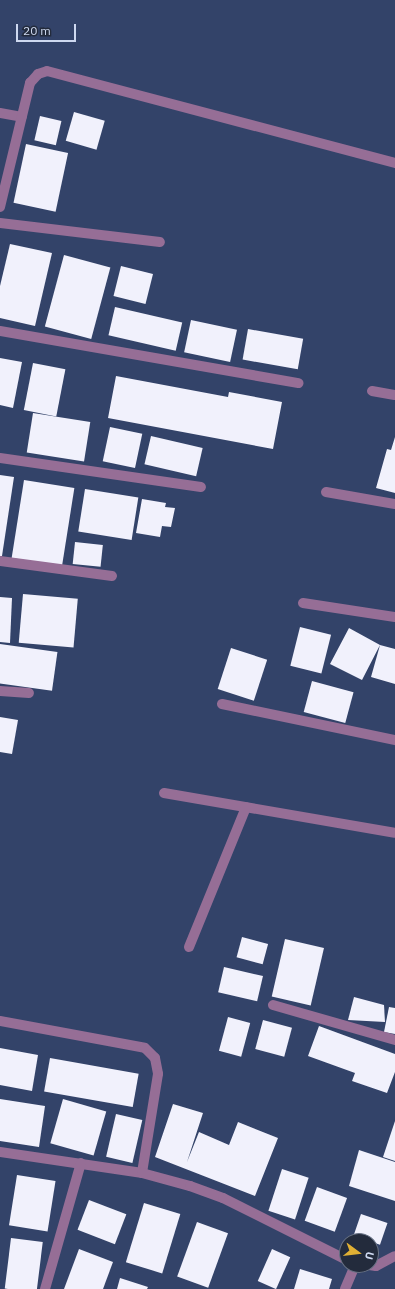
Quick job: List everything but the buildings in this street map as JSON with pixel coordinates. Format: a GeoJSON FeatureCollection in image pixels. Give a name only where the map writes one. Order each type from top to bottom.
{"type":"FeatureCollection","features":[{"type":"Feature","properties":{"kind":"street"},"geometry":{"type":"LineString","coordinates":[[0,207],[30,83],[38,74],[47,71],[395,163]]}},
{"type":"Feature","properties":{"kind":"street"},"geometry":{"type":"LineString","coordinates":[[0,113],[22,117]]}},
{"type":"Feature","properties":{"kind":"street"},"geometry":{"type":"LineString","coordinates":[[0,223],[160,242]]}},
{"type":"Feature","properties":{"kind":"street"},"geometry":{"type":"LineString","coordinates":[[0,331],[298,384]]}},
{"type":"Feature","properties":{"kind":"street"},"geometry":{"type":"LineString","coordinates":[[372,392],[395,395]]}},
{"type":"Feature","properties":{"kind":"street"},"geometry":{"type":"LineString","coordinates":[[0,458],[201,487]]}},
{"type":"Feature","properties":{"kind":"street"},"geometry":{"type":"LineString","coordinates":[[326,492],[395,504]]}},
{"type":"Feature","properties":{"kind":"street"},"geometry":{"type":"LineString","coordinates":[[0,561],[112,576]]}},
{"type":"Feature","properties":{"kind":"street"},"geometry":{"type":"LineString","coordinates":[[303,603],[395,617]]}},
{"type":"Feature","properties":{"kind":"street"},"geometry":{"type":"LineString","coordinates":[[0,691],[29,693]]}},
{"type":"Feature","properties":{"kind":"street"},"geometry":{"type":"LineString","coordinates":[[222,704],[395,740]]}},
{"type":"Feature","properties":{"kind":"street"},"geometry":{"type":"LineString","coordinates":[[164,793],[395,833]]}},
{"type":"Feature","properties":{"kind":"street"},"geometry":{"type":"LineString","coordinates":[[189,947],[246,807]]}},
{"type":"Feature","properties":{"kind":"street"},"geometry":{"type":"LineString","coordinates":[[273,1005],[395,1040]]}},
{"type":"Feature","properties":{"kind":"street"},"geometry":{"type":"LineString","coordinates":[[0,1021],[145,1048],[155,1058],[158,1074],[142,1172]]}},
{"type":"Feature","properties":{"kind":"street"},"geometry":{"type":"LineString","coordinates":[[0,1152],[142,1172],[223,1198],[339,1256]]}},
{"type":"Feature","properties":{"kind":"street"},"geometry":{"type":"LineString","coordinates":[[45,1289],[81,1163]]}},
{"type":"Feature","properties":{"kind":"street"},"geometry":{"type":"LineString","coordinates":[[379,1264],[395,1256]]}},
{"type":"Feature","properties":{"kind":"street"},"geometry":{"type":"LineString","coordinates":[[345,1289],[352,1273]]}}]}
